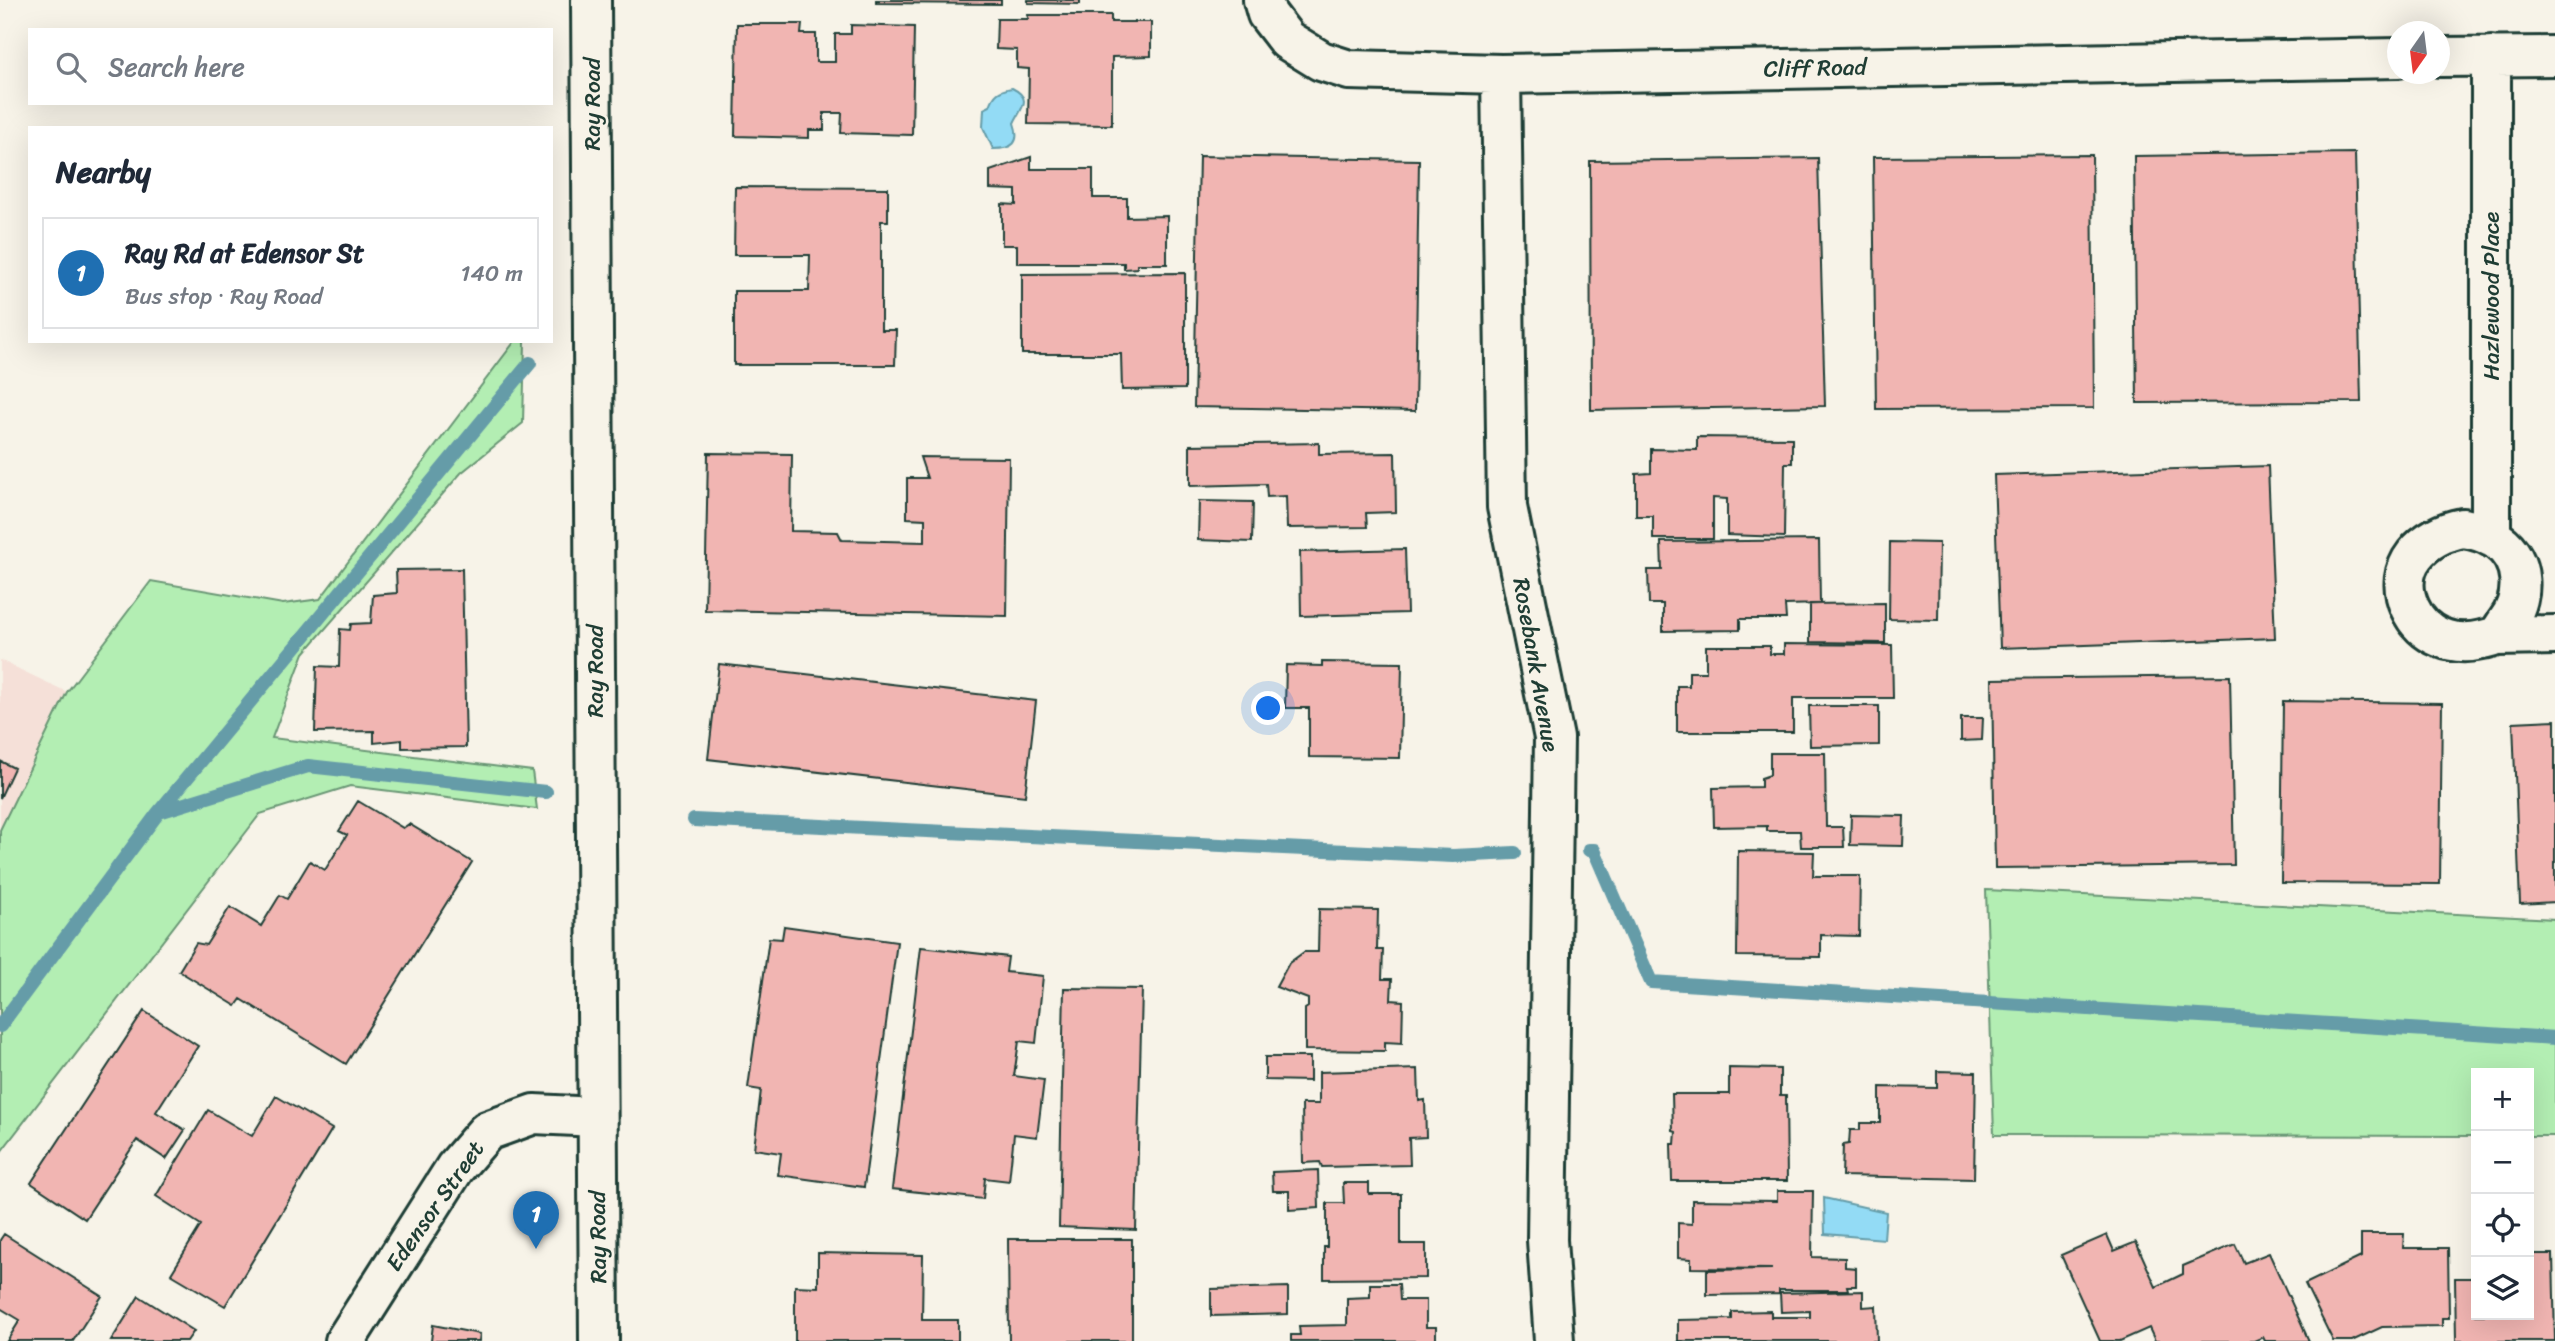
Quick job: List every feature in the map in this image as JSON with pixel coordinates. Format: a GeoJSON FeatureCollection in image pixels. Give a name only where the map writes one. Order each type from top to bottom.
{"type":"FeatureCollection","features":[{"type":"Feature","properties":{"kind":"street","name":"Ray Road"},"geometry":{"type":"LineString","coordinates":[[591,0],[599,1341]]}},
{"type":"Feature","properties":{"kind":"street","name":"Cliff Road"},"geometry":{"type":"LineString","coordinates":[[1263,0],[1266,14],[1287,40],[1321,61],[1349,70],[1502,74],[2387,58]]}},
{"type":"Feature","properties":{"kind":"street","name":"Hazlewood Place"},"geometry":{"type":"LineString","coordinates":[[2491,56],[2491,537]]}},
{"type":"Feature","properties":{"kind":"street"},"geometry":{"type":"LineString","coordinates":[[2450,57],[2555,56]]}},
{"type":"Feature","properties":{"kind":"street","name":"Rosebank Avenue"},"geometry":{"type":"LineString","coordinates":[[1502,74],[1507,507],[1554,738],[1547,1240],[1554,1341]]}},
{"type":"Feature","properties":{"kind":"street"},"geometry":{"type":"LineString","coordinates":[[2496,636],[2515,611],[2520,593],[2519,573],[2512,556],[2499,541],[2482,531],[2463,528],[2444,532],[2427,541],[2414,556],[2407,572],[2405,591],[2415,616],[2434,636],[2451,642],[2470,643],[2496,636],[2555,635]]}},
{"type":"Feature","properties":{"kind":"street","name":"Edensor Street"},"geometry":{"type":"LineString","coordinates":[[345,1341],[455,1168],[487,1131],[534,1114],[597,1117]]}},
{"type":"Feature","properties":{"kind":"shaded area"},"geometry":{"type":"Polygon","coordinates":[[[0,660],[67,692],[0,830],[0,660]]]}},
{"type":"Feature","properties":{"kind":"green space"},"geometry":{"type":"Polygon","coordinates":[[[513,343],[525,343],[523,423],[461,473],[304,653],[272,738],[532,771],[537,809],[350,786],[260,814],[0,1153],[0,830],[67,692],[151,581],[283,604],[320,599],[513,343]]]}},
{"type":"Feature","properties":{"kind":"green space"},"geometry":{"type":"Polygon","coordinates":[[[1986,890],[2555,919],[2555,1136],[2534,1136],[2534,1068],[2471,1068],[2471,1136],[1994,1135],[1986,890]]]}},
{"type":"Feature","properties":{"kind":"water"},"geometry":{"type":"Polygon","coordinates":[[[1012,88],[1019,92],[1024,100],[1014,123],[1016,140],[1006,148],[993,149],[983,127],[984,109],[990,106],[998,93],[1012,88]]]}},
{"type":"Feature","properties":{"kind":"water"},"geometry":{"type":"Polygon","coordinates":[[[1824,1198],[1886,1212],[1884,1239],[1825,1234],[1824,1198]]]}},
{"type":"Feature","properties":{"kind":"building"},"geometry":{"type":"Polygon","coordinates":[[[876,0],[1001,0],[1001,4],[876,3],[876,0]]]}},
{"type":"Feature","properties":{"kind":"building"},"geometry":{"type":"Polygon","coordinates":[[[1028,0],[1080,0],[1080,4],[1028,3],[1028,0]]]}},
{"type":"Feature","properties":{"kind":"building"},"geometry":{"type":"Polygon","coordinates":[[[1027,15],[1111,15],[1111,22],[1151,22],[1151,56],[1112,57],[1112,125],[1028,124],[1029,69],[1017,68],[1017,50],[996,49],[997,19],[1029,19],[1027,15]]]}},
{"type":"Feature","properties":{"kind":"building"},"geometry":{"type":"Polygon","coordinates":[[[737,24],[802,24],[801,34],[816,34],[816,62],[835,62],[835,34],[851,34],[851,25],[914,27],[912,135],[841,133],[842,113],[824,113],[824,130],[809,130],[809,138],[735,136],[737,24]]]}},
{"type":"Feature","properties":{"kind":"building"},"geometry":{"type":"Polygon","coordinates":[[[2355,153],[2361,402],[2137,403],[2134,156],[2355,153]]]}},
{"type":"Feature","properties":{"kind":"building"},"geometry":{"type":"Polygon","coordinates":[[[2092,155],[2094,408],[1876,409],[1873,157],[2092,155]]]}},
{"type":"Feature","properties":{"kind":"building"},"geometry":{"type":"Polygon","coordinates":[[[1199,156],[1419,160],[1415,411],[1194,407],[1199,156]]]}},
{"type":"Feature","properties":{"kind":"building"},"geometry":{"type":"Polygon","coordinates":[[[1031,157],[1031,169],[1093,169],[1093,198],[1127,198],[1127,217],[1167,216],[1167,264],[1137,264],[1137,268],[1124,269],[1124,263],[1017,263],[1017,245],[1002,245],[1002,204],[1016,205],[1016,190],[990,189],[990,171],[1031,157]]]}},
{"type":"Feature","properties":{"kind":"building"},"geometry":{"type":"Polygon","coordinates":[[[1818,158],[1825,406],[1591,410],[1590,161],[1818,158]]]}},
{"type":"Feature","properties":{"kind":"building"},"geometry":{"type":"Polygon","coordinates":[[[735,187],[888,188],[888,221],[881,221],[881,330],[896,330],[895,365],[734,365],[734,291],[809,291],[810,255],[734,255],[735,187]]]}},
{"type":"Feature","properties":{"kind":"building"},"geometry":{"type":"Polygon","coordinates":[[[1185,273],[1185,389],[1122,390],[1121,354],[1022,354],[1022,274],[1185,273]]]}},
{"type":"Feature","properties":{"kind":"building"},"geometry":{"type":"Polygon","coordinates":[[[1697,437],[1792,438],[1792,463],[1785,463],[1784,537],[1727,535],[1727,499],[1713,498],[1713,539],[1653,539],[1653,516],[1636,516],[1636,474],[1651,473],[1651,449],[1697,450],[1697,437]]]}},
{"type":"Feature","properties":{"kind":"building"},"geometry":{"type":"Polygon","coordinates":[[[1319,443],[1319,454],[1395,453],[1396,512],[1366,513],[1367,527],[1287,528],[1286,496],[1267,497],[1266,484],[1190,486],[1190,445],[1319,443]]]}},
{"type":"Feature","properties":{"kind":"building"},"geometry":{"type":"Polygon","coordinates":[[[708,453],[792,454],[791,531],[838,532],[842,540],[925,542],[925,519],[907,518],[907,478],[927,478],[920,457],[1009,458],[1007,616],[705,610],[708,453]]]}},
{"type":"Feature","properties":{"kind":"building"},"geometry":{"type":"Polygon","coordinates":[[[2268,466],[2275,638],[2000,648],[1994,475],[2268,466]]]}},
{"type":"Feature","properties":{"kind":"building"},"geometry":{"type":"Polygon","coordinates":[[[1199,501],[1253,502],[1252,542],[1198,540],[1199,501]]]}},
{"type":"Feature","properties":{"kind":"building"},"geometry":{"type":"Polygon","coordinates":[[[1819,540],[1820,604],[1785,605],[1786,619],[1740,619],[1740,630],[1663,631],[1663,604],[1649,604],[1648,570],[1662,570],[1661,542],[1819,540]]]}},
{"type":"Feature","properties":{"kind":"building"},"geometry":{"type":"Polygon","coordinates":[[[1890,542],[1939,543],[1938,620],[1889,619],[1890,542]]]}},
{"type":"Feature","properties":{"kind":"building"},"geometry":{"type":"Polygon","coordinates":[[[1405,549],[1407,613],[1301,616],[1300,552],[1405,549]]]}},
{"type":"Feature","properties":{"kind":"building"},"geometry":{"type":"Polygon","coordinates":[[[462,569],[466,747],[402,748],[402,740],[374,743],[374,731],[315,732],[317,666],[339,667],[340,629],[350,630],[351,624],[371,623],[373,595],[397,593],[396,570],[462,569]]]}},
{"type":"Feature","properties":{"kind":"building"},"geometry":{"type":"Polygon","coordinates":[[[1885,603],[1885,643],[1810,642],[1810,604],[1885,603]]]}},
{"type":"Feature","properties":{"kind":"building"},"geometry":{"type":"Polygon","coordinates":[[[1784,644],[1892,645],[1893,698],[1793,698],[1793,732],[1677,732],[1677,686],[1689,686],[1689,672],[1706,672],[1706,646],[1770,646],[1770,654],[1784,654],[1784,644]]]}},
{"type":"Feature","properties":{"kind":"building"},"geometry":{"type":"Polygon","coordinates":[[[1322,662],[1402,663],[1400,758],[1309,757],[1309,708],[1285,708],[1286,665],[1322,666],[1322,662]]]}},
{"type":"Feature","properties":{"kind":"building"},"geometry":{"type":"Polygon","coordinates":[[[719,664],[1036,701],[1025,796],[708,759],[719,664]]]}},
{"type":"Feature","properties":{"kind":"building"},"geometry":{"type":"Polygon","coordinates":[[[2230,676],[2234,865],[1995,868],[1992,679],[2230,676]]]}},
{"type":"Feature","properties":{"kind":"building"},"geometry":{"type":"Polygon","coordinates":[[[2283,701],[2442,703],[2440,884],[2281,883],[2283,701]]]}},
{"type":"Feature","properties":{"kind":"building"},"geometry":{"type":"Polygon","coordinates":[[[1809,706],[1879,706],[1879,745],[1810,746],[1809,706]]]}},
{"type":"Feature","properties":{"kind":"building"},"geometry":{"type":"Polygon","coordinates":[[[1961,718],[1983,718],[1982,740],[1961,741],[1961,718]]]}},
{"type":"Feature","properties":{"kind":"building"},"geometry":{"type":"Polygon","coordinates":[[[2555,720],[2555,902],[2520,904],[2513,722],[2555,720]]]}},
{"type":"Feature","properties":{"kind":"building"},"geometry":{"type":"Polygon","coordinates":[[[1770,753],[1825,753],[1826,827],[1843,827],[1844,847],[1801,847],[1800,831],[1767,831],[1767,826],[1714,827],[1713,788],[1761,787],[1761,778],[1770,775],[1770,753]]]}},
{"type":"Feature","properties":{"kind":"building"},"geometry":{"type":"Polygon","coordinates":[[[0,761],[14,768],[0,798],[0,761]]]}},
{"type":"Feature","properties":{"kind":"building"},"geometry":{"type":"Polygon","coordinates":[[[358,801],[403,828],[409,824],[472,862],[346,1064],[241,999],[236,1006],[179,971],[196,943],[206,945],[230,907],[261,926],[280,895],[287,899],[310,861],[325,870],[347,835],[339,831],[358,801]]]}},
{"type":"Feature","properties":{"kind":"building"},"geometry":{"type":"Polygon","coordinates":[[[1851,815],[1904,816],[1903,846],[1850,845],[1851,815]]]}},
{"type":"Feature","properties":{"kind":"building"},"geometry":{"type":"Polygon","coordinates":[[[1738,851],[1814,852],[1813,876],[1860,876],[1859,936],[1821,935],[1821,957],[1737,956],[1738,851]]]}},
{"type":"Feature","properties":{"kind":"building"},"geometry":{"type":"Polygon","coordinates":[[[1319,909],[1378,910],[1377,950],[1383,950],[1382,979],[1392,979],[1391,1000],[1403,1001],[1402,1043],[1385,1042],[1385,1051],[1305,1050],[1305,1009],[1308,1007],[1308,999],[1276,987],[1289,963],[1304,952],[1318,952],[1319,909]]]}},
{"type":"Feature","properties":{"kind":"building"},"geometry":{"type":"Polygon","coordinates":[[[784,926],[897,942],[864,1187],[778,1175],[781,1153],[754,1149],[761,1090],[748,1088],[769,938],[782,939],[784,926]]]}},
{"type":"Feature","properties":{"kind":"building"},"geometry":{"type":"Polygon","coordinates":[[[921,947],[1008,957],[1006,972],[1043,976],[1036,1043],[1019,1041],[1014,1076],[1044,1080],[1037,1137],[1014,1134],[1009,1181],[985,1178],[983,1199],[892,1189],[921,947]]]}},
{"type":"Feature","properties":{"kind":"building"},"geometry":{"type":"Polygon","coordinates":[[[1064,988],[1142,989],[1136,1230],[1059,1227],[1064,988]]]}},
{"type":"Feature","properties":{"kind":"building"},"geometry":{"type":"Polygon","coordinates":[[[144,1011],[198,1046],[156,1112],[185,1130],[166,1159],[137,1140],[85,1219],[31,1183],[144,1011]]]}},
{"type":"Feature","properties":{"kind":"building"},"geometry":{"type":"Polygon","coordinates":[[[1265,1057],[1310,1057],[1310,1081],[1265,1080],[1265,1057]]]}},
{"type":"Feature","properties":{"kind":"building"},"geometry":{"type":"Polygon","coordinates":[[[1729,1068],[1780,1069],[1780,1096],[1786,1096],[1787,1181],[1672,1181],[1671,1144],[1675,1144],[1676,1132],[1673,1131],[1672,1094],[1729,1094],[1729,1068]]]}},
{"type":"Feature","properties":{"kind":"building"},"geometry":{"type":"Polygon","coordinates":[[[1418,1069],[1419,1101],[1425,1100],[1426,1137],[1409,1138],[1410,1165],[1322,1167],[1320,1162],[1303,1163],[1302,1104],[1319,1104],[1319,1072],[1418,1069]]]}},
{"type":"Feature","properties":{"kind":"building"},"geometry":{"type":"Polygon","coordinates":[[[1937,1071],[1976,1072],[1974,1179],[1842,1176],[1843,1145],[1849,1144],[1850,1130],[1860,1130],[1860,1123],[1880,1123],[1880,1087],[1937,1088],[1937,1071]]]}},
{"type":"Feature","properties":{"kind":"building"},"geometry":{"type":"Polygon","coordinates":[[[276,1096],[332,1129],[225,1306],[171,1274],[201,1225],[156,1196],[208,1110],[252,1136],[276,1096]]]}},
{"type":"Feature","properties":{"kind":"building"},"geometry":{"type":"Polygon","coordinates":[[[1318,1170],[1319,1208],[1289,1210],[1289,1191],[1273,1191],[1272,1172],[1318,1170]]]}},
{"type":"Feature","properties":{"kind":"building"},"geometry":{"type":"Polygon","coordinates":[[[1343,1183],[1369,1183],[1369,1194],[1401,1194],[1401,1244],[1426,1244],[1426,1278],[1324,1279],[1327,1203],[1344,1203],[1343,1183]]]}},
{"type":"Feature","properties":{"kind":"building"},"geometry":{"type":"Polygon","coordinates":[[[1777,1191],[1813,1191],[1812,1257],[1845,1258],[1845,1267],[1856,1268],[1856,1286],[1847,1286],[1848,1290],[1779,1290],[1779,1294],[1707,1295],[1707,1270],[1772,1269],[1691,1268],[1691,1259],[1678,1258],[1678,1223],[1692,1224],[1692,1200],[1777,1201],[1777,1191]]]}},
{"type":"Feature","properties":{"kind":"building"},"geometry":{"type":"Polygon","coordinates":[[[4,1234],[102,1296],[73,1341],[7,1341],[20,1320],[0,1308],[0,1240],[4,1234]]]}},
{"type":"Feature","properties":{"kind":"building"},"geometry":{"type":"Polygon","coordinates":[[[2361,1234],[2404,1234],[2403,1248],[2448,1248],[2449,1318],[2442,1318],[2442,1326],[2382,1327],[2352,1341],[2333,1341],[2305,1284],[2361,1257],[2361,1234]]]}},
{"type":"Feature","properties":{"kind":"building"},"geometry":{"type":"Polygon","coordinates":[[[2107,1235],[2114,1251],[2136,1242],[2156,1287],[2183,1274],[2183,1266],[2235,1244],[2244,1263],[2269,1253],[2309,1341],[2265,1341],[2263,1337],[2254,1341],[2155,1341],[2149,1328],[2120,1341],[2100,1341],[2061,1255],[2107,1235]]]}},
{"type":"Feature","properties":{"kind":"building"},"geometry":{"type":"Polygon","coordinates":[[[1008,1239],[1132,1239],[1132,1341],[1009,1341],[1008,1239]]]}},
{"type":"Feature","properties":{"kind":"building"},"geometry":{"type":"Polygon","coordinates":[[[818,1253],[923,1255],[922,1320],[958,1320],[958,1341],[795,1341],[795,1286],[818,1287],[818,1253]]]}},
{"type":"Feature","properties":{"kind":"building"},"geometry":{"type":"Polygon","coordinates":[[[2534,1254],[2553,1254],[2555,1341],[2456,1341],[2455,1278],[2471,1278],[2471,1320],[2534,1320],[2534,1254]]]}},
{"type":"Feature","properties":{"kind":"building"},"geometry":{"type":"Polygon","coordinates":[[[1370,1284],[1399,1284],[1400,1300],[1426,1300],[1426,1327],[1436,1327],[1436,1341],[1291,1341],[1291,1335],[1300,1335],[1299,1326],[1347,1325],[1347,1298],[1370,1297],[1370,1284]]]}},
{"type":"Feature","properties":{"kind":"building"},"geometry":{"type":"Polygon","coordinates":[[[1288,1287],[1288,1314],[1211,1316],[1211,1289],[1288,1287]]]}},
{"type":"Feature","properties":{"kind":"building"},"geometry":{"type":"Polygon","coordinates":[[[1863,1291],[1863,1307],[1876,1306],[1877,1341],[1678,1341],[1678,1320],[1732,1319],[1732,1312],[1771,1311],[1771,1317],[1810,1317],[1810,1311],[1781,1312],[1780,1293],[1863,1291]]]}},
{"type":"Feature","properties":{"kind":"building"},"geometry":{"type":"Polygon","coordinates":[[[139,1296],[194,1331],[187,1341],[111,1341],[139,1296]]]}},
{"type":"Feature","properties":{"kind":"building"},"geometry":{"type":"Polygon","coordinates":[[[433,1325],[480,1334],[479,1341],[431,1341],[433,1325]]]}},
{"type":"Feature","properties":{"kind":"waterway"},"geometry":{"type":"LineString","coordinates":[[0,1026],[158,813],[530,363]]}},
{"type":"Feature","properties":{"kind":"waterway"},"geometry":{"type":"LineString","coordinates":[[159,812],[308,766],[546,792]]}},
{"type":"Feature","properties":{"kind":"waterway"},"geometry":{"type":"LineString","coordinates":[[694,820],[1453,856],[1515,853]]}},
{"type":"Feature","properties":{"kind":"waterway"},"geometry":{"type":"LineString","coordinates":[[1589,850],[1594,850],[1651,982],[2555,1038]]}},
{"type":"Feature","properties":{"kind":"place","name":"Ray Rd at Edensor St"},"geometry":{"type":"Point","coordinates":[536,1249]}}]}
